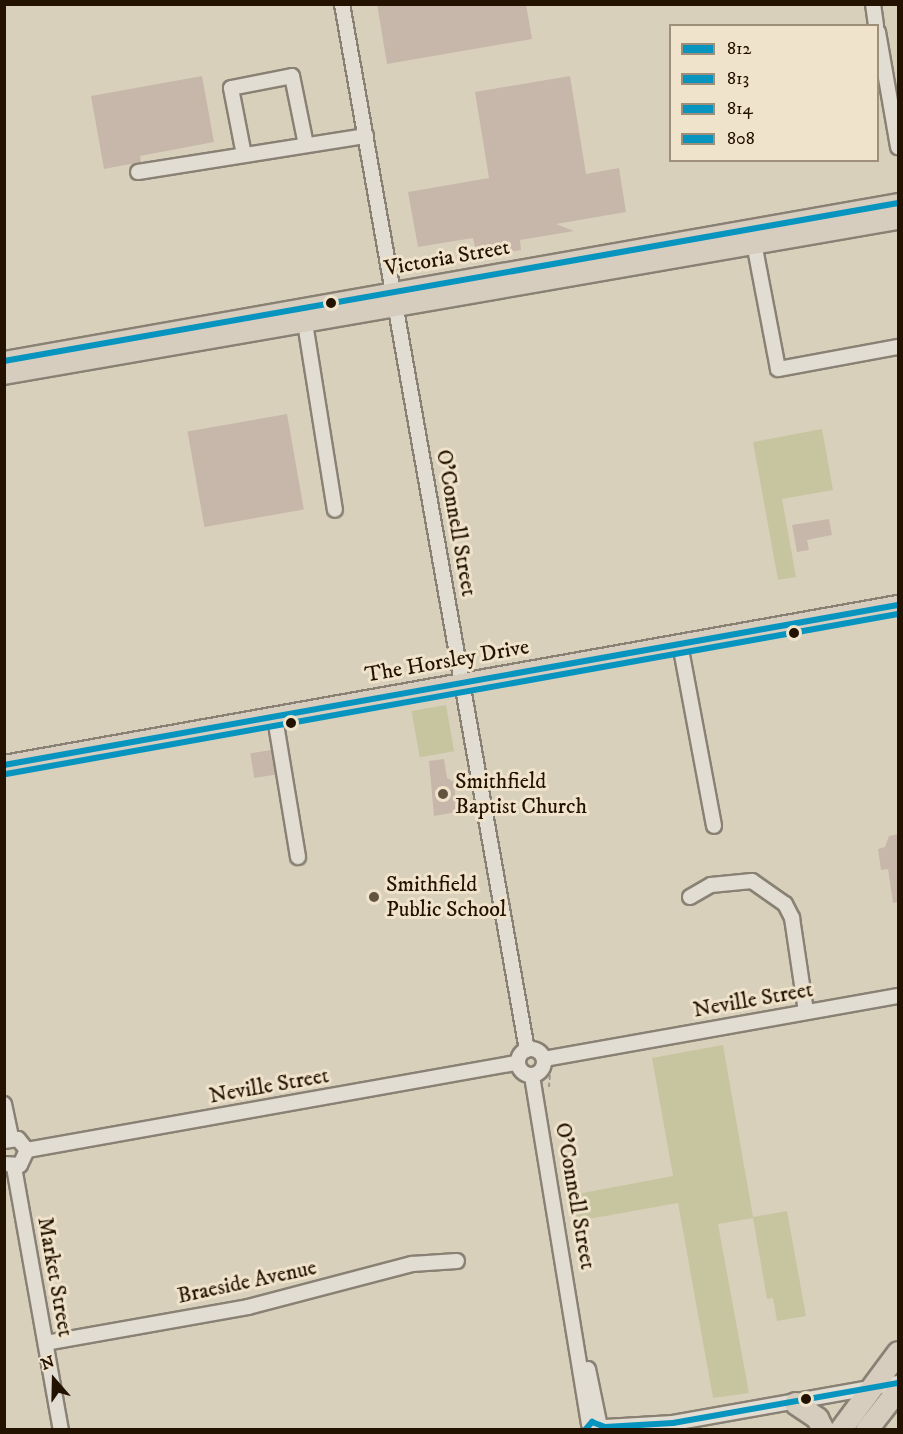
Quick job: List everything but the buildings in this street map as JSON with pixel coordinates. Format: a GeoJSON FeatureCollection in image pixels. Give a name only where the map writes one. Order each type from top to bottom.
{"type":"FeatureCollection","features":[{"type":"Feature","properties":{"kind":"highway"},"geometry":{"type":"LineString","coordinates":[[840,1430],[873,1389],[896,1353]]}},
{"type":"Feature","properties":{"kind":"highway"},"geometry":{"type":"LineString","coordinates":[[866,1430],[898,1389]]}},
{"type":"Feature","properties":{"kind":"highway"},"geometry":{"type":"LineString","coordinates":[[795,1403],[818,1418],[823,1430]]}},
{"type":"Feature","properties":{"kind":"main road","name":"Victoria Street"},"geometry":{"type":"LineString","coordinates":[[4,375],[305,323],[396,300],[898,203]]}},
{"type":"Feature","properties":{"kind":"main road","name":"Victoria Street"},"geometry":{"type":"LineString","coordinates":[[4,361],[898,220]]}},
{"type":"Feature","properties":{"kind":"main road","name":"The Horsley Drive"},"geometry":{"type":"LineString","coordinates":[[4,765],[898,605]]}},
{"type":"Feature","properties":{"kind":"street","name":"O'Connell Street"},"geometry":{"type":"LineString","coordinates":[[342,4],[527,1050]]}},
{"type":"Feature","properties":{"kind":"street"},"geometry":{"type":"LineString","coordinates":[[873,4],[876,24]]}},
{"type":"Feature","properties":{"kind":"street"},"geometry":{"type":"LineString","coordinates":[[879,38],[898,147]]}},
{"type":"Feature","properties":{"kind":"street"},"geometry":{"type":"LineString","coordinates":[[244,155],[231,88],[292,76],[306,145]]}},
{"type":"Feature","properties":{"kind":"street"},"geometry":{"type":"LineString","coordinates":[[138,172],[366,136]]}},
{"type":"Feature","properties":{"kind":"street"},"geometry":{"type":"LineString","coordinates":[[754,243],[778,369],[898,347]]}},
{"type":"Feature","properties":{"kind":"street"},"geometry":{"type":"LineString","coordinates":[[305,323],[335,510]]}},
{"type":"Feature","properties":{"kind":"street"},"geometry":{"type":"LineString","coordinates":[[680,644],[714,826]]}},
{"type":"Feature","properties":{"kind":"street"},"geometry":{"type":"LineString","coordinates":[[275,718],[298,857]]}},
{"type":"Feature","properties":{"kind":"street"},"geometry":{"type":"LineString","coordinates":[[690,897],[711,885],[752,881],[785,904],[792,918],[806,1012]]}},
{"type":"Feature","properties":{"kind":"street","name":"Neville Street"},"geometry":{"type":"LineString","coordinates":[[544,1059],[898,996]]}},
{"type":"Feature","properties":{"kind":"street"},"geometry":{"type":"LineString","coordinates":[[527,1050],[537,1050],[544,1059],[542,1070],[532,1076],[523,1073],[518,1062],[527,1050]]}},
{"type":"Feature","properties":{"kind":"street","name":"Neville Street"},"geometry":{"type":"LineString","coordinates":[[27,1150],[518,1062]]}},
{"type":"Feature","properties":{"kind":"street","name":"O'Connell Street"},"geometry":{"type":"LineString","coordinates":[[532,1076],[576,1323],[597,1426]]}},
{"type":"Feature","properties":{"kind":"street"},"geometry":{"type":"LineString","coordinates":[[4,1104],[8,1140],[22,1141],[27,1150],[25,1161],[9,1166]]}},
{"type":"Feature","properties":{"kind":"street","name":"Market Street"},"geometry":{"type":"LineString","coordinates":[[9,1166],[46,1343],[61,1430]]}},
{"type":"Feature","properties":{"kind":"street","name":"Braeside Avenue"},"geometry":{"type":"LineString","coordinates":[[46,1343],[248,1307],[412,1264],[457,1261]]}},
{"type":"Feature","properties":{"kind":"street"},"geometry":{"type":"LineString","coordinates":[[597,1426],[673,1423],[898,1383]]}},
{"type":"Feature","properties":{"kind":"street"},"geometry":{"type":"LineString","coordinates":[[650,1430],[673,1423]]}},
{"type":"Feature","properties":{"kind":"path"},"geometry":{"type":"LineString","coordinates":[[549,1087],[550,1072],[560,1070]]}},
{"type":"Feature","properties":{"kind":"green space"},"geometry":{"type":"Polygon","coordinates":[[[822,429],[833,490],[782,499],[796,577],[778,580],[753,442],[822,429]]]}},
{"type":"Feature","properties":{"kind":"green space"},"geometry":{"type":"Polygon","coordinates":[[[446,705],[454,751],[420,757],[412,711],[446,705]]]}},
{"type":"Feature","properties":{"kind":"green space"},"geometry":{"type":"Polygon","coordinates":[[[723,1045],[753,1217],[787,1211],[806,1316],[777,1321],[773,1298],[767,1299],[753,1218],[718,1224],[749,1393],[713,1398],[678,1203],[577,1221],[572,1195],[673,1176],[652,1058],[723,1045]]]}},
{"type":"Feature","properties":{"kind":"transit line","name":"814"},"geometry":{"type":"LineString","coordinates":[[4,361],[898,203]]}},
{"type":"Feature","properties":{"kind":"transit line","name":"812"},"geometry":{"type":"LineString","coordinates":[[4,765],[898,605]]}},
{"type":"Feature","properties":{"kind":"transit line","name":"813"},"geometry":{"type":"LineString","coordinates":[[6,774],[898,614]]}},
{"type":"Feature","properties":{"kind":"transit line","name":"808"},"geometry":{"type":"LineString","coordinates":[[585,1430],[592,1422],[605,1427],[673,1423],[898,1383]]}},
{"type":"Feature","properties":{"kind":"place","name":"Smithfield Baptist Church"},"geometry":{"type":"Point","coordinates":[443,794]}},
{"type":"Feature","properties":{"kind":"place","name":"Smithfield Public School"},"geometry":{"type":"Point","coordinates":[374,897]}}]}
